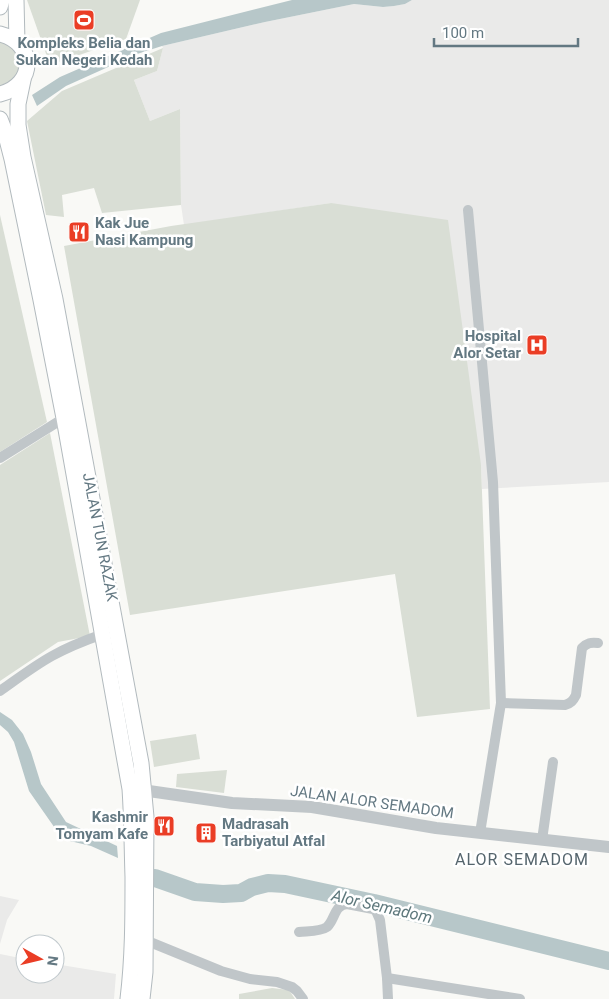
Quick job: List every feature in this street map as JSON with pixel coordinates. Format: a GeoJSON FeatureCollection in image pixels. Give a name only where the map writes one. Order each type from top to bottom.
{"type":"FeatureCollection","features":[{"type":"Feature","properties":{"kind":"main road"},"geometry":{"type":"LineString","coordinates":[[0,7],[2,0]]}},
{"type":"Feature","properties":{"kind":"main road"},"geometry":{"type":"LineString","coordinates":[[16,0],[17,42]]}},
{"type":"Feature","properties":{"kind":"main road"},"geometry":{"type":"LineString","coordinates":[[0,34],[8,36],[17,42]]}},
{"type":"Feature","properties":{"kind":"main road","name":"JALAN TUN RAZAK"},"geometry":{"type":"LineString","coordinates":[[17,42],[23,49],[27,69],[18,104],[23,157],[57,308],[141,763],[132,816],[133,939],[132,972],[128,999]]}},
{"type":"Feature","properties":{"kind":"main road"},"geometry":{"type":"LineString","coordinates":[[0,94],[9,92],[23,80]]}},
{"type":"Feature","properties":{"kind":"main road","name":"JALAN TUN RAZAK"},"geometry":{"type":"LineString","coordinates":[[0,119],[12,159],[64,418],[103,634],[146,826],[145,940],[142,999]]}},
{"type":"Feature","properties":{"kind":"street"},"geometry":{"type":"LineString","coordinates":[[468,210],[493,482],[501,703],[480,833]]}},
{"type":"Feature","properties":{"kind":"street"},"geometry":{"type":"LineString","coordinates":[[0,458],[64,418]]}},
{"type":"Feature","properties":{"kind":"street"},"geometry":{"type":"LineString","coordinates":[[0,691],[51,656],[103,634]]}},
{"type":"Feature","properties":{"kind":"street"},"geometry":{"type":"LineString","coordinates":[[501,703],[570,704],[576,695],[582,648],[585,644],[591,642],[598,643]]}},
{"type":"Feature","properties":{"kind":"street"},"geometry":{"type":"LineString","coordinates":[[542,840],[552,762]]}},
{"type":"Feature","properties":{"kind":"street","name":"JALAN ALOR SEMADOM"},"geometry":{"type":"LineString","coordinates":[[137,789],[232,803],[312,807],[436,828],[609,847]]}},
{"type":"Feature","properties":{"kind":"street"},"geometry":{"type":"LineString","coordinates":[[299,932],[321,929],[327,926],[336,910],[343,904],[376,911],[380,920],[388,978],[388,999]]}},
{"type":"Feature","properties":{"kind":"street"},"geometry":{"type":"LineString","coordinates":[[145,940],[222,971],[250,979],[285,984],[297,991],[303,999]]}},
{"type":"Feature","properties":{"kind":"street"},"geometry":{"type":"LineString","coordinates":[[388,978],[520,999]]}},
{"type":"Feature","properties":{"kind":"shaded area","name":"Kompleks Belia dan Sukan Negeri Kedah"},"geometry":{"type":"Polygon","coordinates":[[[27,0],[140,0],[126,39],[50,65],[27,0]]]}},
{"type":"Feature","properties":{"kind":"shaded area"},"geometry":{"type":"Polygon","coordinates":[[[292,0],[412,0],[405,4],[383,7],[354,4],[162,46],[137,54],[66,86],[37,106],[32,95],[60,77],[161,33],[292,0]]]}},
{"type":"Feature","properties":{"kind":"shaded area","name":"Hospital Alor Setar"},"geometry":{"type":"Polygon","coordinates":[[[412,0],[609,0],[609,482],[482,489],[481,465],[331,203],[184,225],[181,205],[180,109],[150,121],[134,80],[157,71],[162,46],[354,4],[383,7],[405,4],[412,0]]]}},
{"type":"Feature","properties":{"kind":"shaded area"},"geometry":{"type":"Polygon","coordinates":[[[0,39],[4,40],[21,57],[20,75],[0,90],[0,39]]]}},
{"type":"Feature","properties":{"kind":"shaded area"},"geometry":{"type":"Polygon","coordinates":[[[163,48],[157,71],[134,80],[150,121],[180,109],[181,205],[102,213],[94,188],[62,195],[64,217],[46,215],[27,121],[62,91],[163,48]]]}},
{"type":"Feature","properties":{"kind":"shaded area"},"geometry":{"type":"Polygon","coordinates":[[[331,203],[448,220],[481,465],[490,709],[417,717],[395,574],[130,615],[64,246],[171,226],[331,203]]]}},
{"type":"Feature","properties":{"kind":"shaded area"},"geometry":{"type":"Polygon","coordinates":[[[0,215],[47,422],[0,452],[0,215]]]}},
{"type":"Feature","properties":{"kind":"shaded area"},"geometry":{"type":"Polygon","coordinates":[[[50,433],[90,636],[58,642],[0,681],[0,465],[50,433]]]}},
{"type":"Feature","properties":{"kind":"shaded area"},"geometry":{"type":"Polygon","coordinates":[[[0,712],[12,720],[23,734],[41,784],[66,822],[117,846],[118,858],[91,846],[70,841],[59,834],[29,791],[14,742],[8,732],[0,725],[0,712]]]}},
{"type":"Feature","properties":{"kind":"shaded area"},"geometry":{"type":"Polygon","coordinates":[[[196,734],[200,759],[154,767],[150,741],[196,734]]]}},
{"type":"Feature","properties":{"kind":"shaded area"},"geometry":{"type":"Polygon","coordinates":[[[227,770],[224,793],[176,787],[177,774],[227,770]]]}},
{"type":"Feature","properties":{"kind":"shaded area"},"geometry":{"type":"Polygon","coordinates":[[[0,896],[19,900],[7,920],[0,944],[0,896]]]}},
{"type":"Feature","properties":{"kind":"shaded area"},"geometry":{"type":"Polygon","coordinates":[[[0,954],[15,957],[15,984],[65,984],[65,966],[116,974],[114,999],[0,999],[0,954]]]}},
{"type":"Feature","properties":{"kind":"shaded area"},"geometry":{"type":"Polygon","coordinates":[[[272,988],[289,990],[295,999],[239,999],[239,994],[272,988]]]}},
{"type":"Feature","properties":{"kind":"waterway","name":"Alor Semadom"},"geometry":{"type":"LineString","coordinates":[[155,878],[195,892],[223,894],[241,893],[252,887],[268,883],[285,884],[374,903],[609,961]]}},
{"type":"Feature","properties":{"kind":"place","name":"Kompleks Belia dan Sukan Negeri Kedah"},"geometry":{"type":"Point","coordinates":[84,20]}},
{"type":"Feature","properties":{"kind":"place","name":"Kak Jue Nasi Kampung"},"geometry":{"type":"Point","coordinates":[79,232]}},
{"type":"Feature","properties":{"kind":"place","name":"Hospital Alor Setar"},"geometry":{"type":"Point","coordinates":[537,345]}},
{"type":"Feature","properties":{"kind":"place","name":"Kashmir Tomyam Kafe"},"geometry":{"type":"Point","coordinates":[164,826]}},
{"type":"Feature","properties":{"kind":"place","name":"Madrasah Tarbiyatul Atfal"},"geometry":{"type":"Point","coordinates":[206,833]}},
{"type":"Feature","properties":{"kind":"district","name":"ALOR SEMADOM"},"geometry":{"type":"Point","coordinates":[522,859]}}]}
